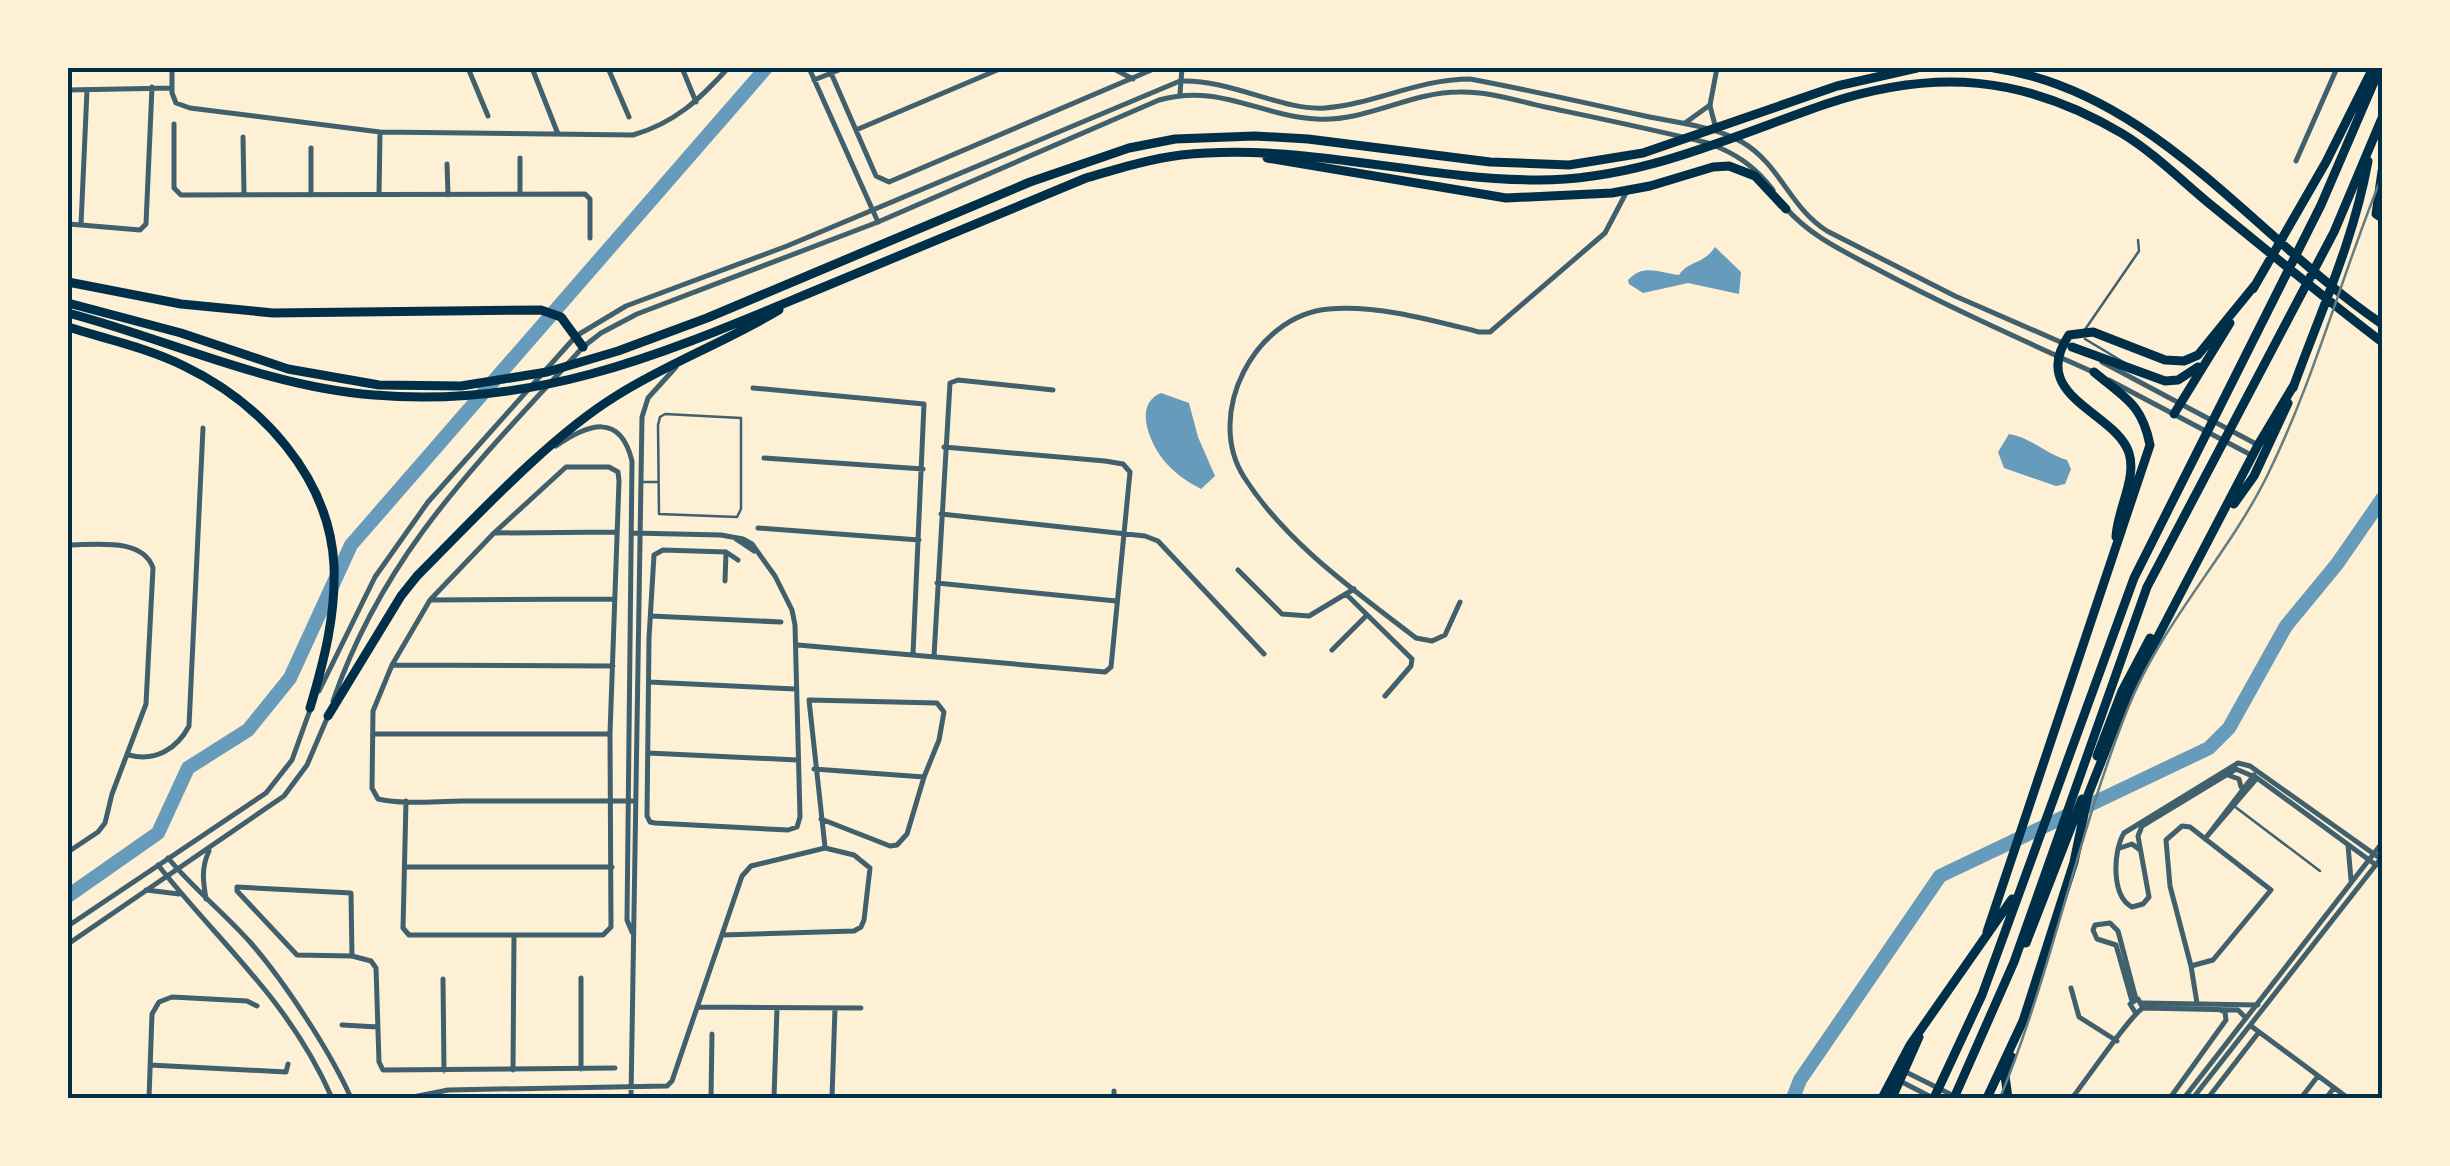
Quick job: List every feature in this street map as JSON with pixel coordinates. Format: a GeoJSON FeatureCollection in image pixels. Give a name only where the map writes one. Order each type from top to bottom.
{"type":"FeatureCollection","features":[{"type":"Feature","properties":{"kind":"highway"},"geometry":{"type":"LineString","coordinates":[[68,303],[288,369],[379,385],[462,386],[529,376],[587,361],[706,318],[1030,182],[1103,156],[1152,144],[1216,136],[1295,138],[1537,166],[1588,163],[1643,153],[1837,86],[1917,68]]}},
{"type":"Feature","properties":{"kind":"highway"},"geometry":{"type":"LineString","coordinates":[[1994,68],[2046,79],[2118,112],[2178,156],[2382,324]]}},
{"type":"Feature","properties":{"kind":"highway"},"geometry":{"type":"LineString","coordinates":[[2179,416],[2207,358],[2255,285],[2377,68]]}},
{"type":"Feature","properties":{"kind":"highway"},"geometry":{"type":"LineString","coordinates":[[1933,1098],[1982,995],[2134,578],[2321,205],[2377,68]]}},
{"type":"Feature","properties":{"kind":"highway"},"geometry":{"type":"LineString","coordinates":[[68,312],[294,383],[374,395],[457,397],[549,386],[674,349],[1086,178],[1179,156],[1226,152],[1310,156],[1534,180],[1582,178],[1648,167],[1830,103],[1906,84],[1950,80],[1991,82],[2028,91],[2071,107],[2126,136],[2382,342]]}},
{"type":"Feature","properties":{"kind":"highway"},"geometry":{"type":"LineString","coordinates":[[1956,1098],[2014,962],[2148,587],[2334,232],[2382,118]]}},
{"type":"Feature","properties":{"kind":"highway"},"geometry":{"type":"LineString","coordinates":[[2220,524],[2254,476],[2282,421],[2355,219],[2372,144]]}},
{"type":"Feature","properties":{"kind":"highway"},"geometry":{"type":"LineString","coordinates":[[1226,152],[1506,198],[1576,197],[1627,190],[1730,166],[1756,176],[1786,209]]}},
{"type":"Feature","properties":{"kind":"highway"},"geometry":{"type":"LineString","coordinates":[[2382,170],[2375,206],[2376,214],[2382,218]]}},
{"type":"Feature","properties":{"kind":"highway"},"geometry":{"type":"LineString","coordinates":[[68,282],[182,304],[272,313],[541,310],[561,318],[584,346]]}},
{"type":"Feature","properties":{"kind":"highway"},"geometry":{"type":"LineString","coordinates":[[2116,546],[2117,518],[2132,468],[2128,447],[2059,378],[2058,358],[2069,336],[2093,332],[2164,360],[2184,361],[2198,355],[2255,285]]}},
{"type":"Feature","properties":{"kind":"highway"},"geometry":{"type":"LineString","coordinates":[[328,716],[418,576],[543,454],[616,395],[803,296]]}},
{"type":"Feature","properties":{"kind":"highway"},"geometry":{"type":"LineString","coordinates":[[68,327],[182,365],[251,409],[300,464],[331,546],[334,589],[326,653],[310,708]]}},
{"type":"Feature","properties":{"kind":"highway"},"geometry":{"type":"LineString","coordinates":[[2072,347],[2154,379],[2178,380],[2191,374],[2207,358]]}},
{"type":"Feature","properties":{"kind":"highway"},"geometry":{"type":"LineString","coordinates":[[1987,932],[2150,445],[2146,421],[2134,404],[2094,372]]}},
{"type":"Feature","properties":{"kind":"highway"},"geometry":{"type":"LineString","coordinates":[[2014,962],[2031,934],[2122,691],[2220,524],[2258,445],[2294,385]]}},
{"type":"Feature","properties":{"kind":"highway"},"geometry":{"type":"LineString","coordinates":[[2008,1098],[2005,1076],[2074,862],[2087,790]]}},
{"type":"Feature","properties":{"kind":"highway"},"geometry":{"type":"LineString","coordinates":[[1882,1098],[1900,1060],[2020,888]]}},
{"type":"Feature","properties":{"kind":"highway"},"geometry":{"type":"LineString","coordinates":[[1987,1098],[2023,1020]]}},
{"type":"Feature","properties":{"kind":"highway"},"geometry":{"type":"LineString","coordinates":[[1892,1098],[1920,1032]]}},
{"type":"Feature","properties":{"kind":"street"},"geometry":{"type":"LineString","coordinates":[[172,68],[176,103],[190,108],[380,132],[633,135],[672,120],[696,102],[728,68]]}},
{"type":"Feature","properties":{"kind":"street"},"geometry":{"type":"LineString","coordinates":[[468,68],[488,116]]}},
{"type":"Feature","properties":{"kind":"street"},"geometry":{"type":"LineString","coordinates":[[532,68],[558,134]]}},
{"type":"Feature","properties":{"kind":"street"},"geometry":{"type":"LineString","coordinates":[[608,68],[630,117]]}},
{"type":"Feature","properties":{"kind":"street"},"geometry":{"type":"LineString","coordinates":[[682,68],[696,102]]}},
{"type":"Feature","properties":{"kind":"street"},"geometry":{"type":"LineString","coordinates":[[809,68],[878,222]]}},
{"type":"Feature","properties":{"kind":"street"},"geometry":{"type":"LineString","coordinates":[[814,80],[844,68]]}},
{"type":"Feature","properties":{"kind":"street"},"geometry":{"type":"LineString","coordinates":[[856,130],[1002,68]]}},
{"type":"Feature","properties":{"kind":"street"},"geometry":{"type":"LineString","coordinates":[[1112,68],[1132,79]]}},
{"type":"Feature","properties":{"kind":"street"},"geometry":{"type":"LineString","coordinates":[[831,73],[876,176],[890,182],[1156,68]]}},
{"type":"Feature","properties":{"kind":"street"},"geometry":{"type":"LineString","coordinates":[[1180,94],[1182,68]]}},
{"type":"Feature","properties":{"kind":"street"},"geometry":{"type":"LineString","coordinates":[[1717,68],[1710,105],[1717,132]]}},
{"type":"Feature","properties":{"kind":"street"},"geometry":{"type":"LineString","coordinates":[[2296,161],[2338,68]]}},
{"type":"Feature","properties":{"kind":"street"},"geometry":{"type":"LineString","coordinates":[[68,926],[280,779],[292,760],[310,708],[375,577],[428,502],[576,336],[626,306],[787,246],[1180,80],[1212,82],[1324,108],[1428,81],[1470,79],[1717,132],[1756,151],[1776,170],[1795,203],[1827,231],[1955,296],[2072,347],[2258,445]]}},
{"type":"Feature","properties":{"kind":"street"},"geometry":{"type":"LineString","coordinates":[[68,224],[144,228],[152,88]]}},
{"type":"Feature","properties":{"kind":"street"},"geometry":{"type":"LineString","coordinates":[[68,90],[172,88]]}},
{"type":"Feature","properties":{"kind":"street"},"geometry":{"type":"LineString","coordinates":[[81,226],[87,90]]}},
{"type":"Feature","properties":{"kind":"street"},"geometry":{"type":"LineString","coordinates":[[68,944],[284,796],[298,781],[328,716],[349,655],[398,564],[434,514],[584,346],[601,332],[637,314],[878,222],[1180,94],[1228,97],[1300,118],[1322,120],[1432,94],[1477,92],[1680,136],[1734,152],[1761,176],[1786,209],[1821,239],[1938,301],[2094,372],[2253,456]]}},
{"type":"Feature","properties":{"kind":"street"},"geometry":{"type":"LineString","coordinates":[[1682,124],[1710,105]]}},
{"type":"Feature","properties":{"kind":"street"},"geometry":{"type":"LineString","coordinates":[[174,124],[176,193],[589,195],[590,238]]}},
{"type":"Feature","properties":{"kind":"street"},"geometry":{"type":"LineString","coordinates":[[379,195],[380,132]]}},
{"type":"Feature","properties":{"kind":"street"},"geometry":{"type":"LineString","coordinates":[[243,137],[244,194]]}},
{"type":"Feature","properties":{"kind":"street"},"geometry":{"type":"LineString","coordinates":[[311,148],[311,195]]}},
{"type":"Feature","properties":{"kind":"street"},"geometry":{"type":"LineString","coordinates":[[520,158],[520,194]]}},
{"type":"Feature","properties":{"kind":"street"},"geometry":{"type":"LineString","coordinates":[[447,164],[448,195]]}},
{"type":"Feature","properties":{"kind":"street"},"geometry":{"type":"LineString","coordinates":[[1460,602],[1445,635],[1432,641],[1416,638],[1294,536],[1244,476],[1229,435],[1229,410],[1243,372],[1261,348],[1289,323],[1323,310],[1350,308],[1410,315],[1490,332],[1605,233],[1627,190]]}},
{"type":"Feature","properties":{"kind":"street"},"geometry":{"type":"LineString","coordinates":[[632,1098],[644,407],[678,365]]}},
{"type":"Feature","properties":{"kind":"street"},"geometry":{"type":"LineString","coordinates":[[934,656],[950,383],[958,380],[1053,390]]}},
{"type":"Feature","properties":{"kind":"street"},"geometry":{"type":"LineString","coordinates":[[753,388],[924,404],[913,654]]}},
{"type":"Feature","properties":{"kind":"street"},"geometry":{"type":"LineString","coordinates":[[543,454],[593,426],[609,427],[619,433],[632,462],[627,920],[634,935]]}},
{"type":"Feature","properties":{"kind":"street"},"geometry":{"type":"LineString","coordinates":[[128,755],[144,759],[156,756],[182,739],[189,726],[203,428]]}},
{"type":"Feature","properties":{"kind":"street"},"geometry":{"type":"LineString","coordinates":[[797,645],[1105,672],[1110,667],[1130,472],[1123,464],[944,447]]}},
{"type":"Feature","properties":{"kind":"street"},"geometry":{"type":"LineString","coordinates":[[764,458],[922,470]]}},
{"type":"Feature","properties":{"kind":"street"},"geometry":{"type":"LineString","coordinates":[[406,801],[403,928],[409,936],[603,935],[611,928],[612,867],[610,802],[610,734],[618,472],[609,468],[566,468],[494,533],[430,600],[392,665],[373,711],[374,796],[386,801],[406,801],[610,802],[635,801]]}},
{"type":"Feature","properties":{"kind":"street"},"geometry":{"type":"LineString","coordinates":[[941,514],[1124,532],[1158,542],[1264,654]]}},
{"type":"Feature","properties":{"kind":"street"},"geometry":{"type":"LineString","coordinates":[[758,528],[919,540]]}},
{"type":"Feature","properties":{"kind":"street"},"geometry":{"type":"LineString","coordinates":[[494,533],[615,532]]}},
{"type":"Feature","properties":{"kind":"street"},"geometry":{"type":"LineString","coordinates":[[632,533],[722,535],[754,550],[787,599],[797,645],[797,827],[788,830],[650,822],[648,682],[654,555],[664,550],[726,552],[738,560]]}},
{"type":"Feature","properties":{"kind":"street"},"geometry":{"type":"LineString","coordinates":[[68,545],[136,548],[152,562],[146,704],[105,823],[68,852]]}},
{"type":"Feature","properties":{"kind":"street"},"geometry":{"type":"LineString","coordinates":[[725,581],[726,552]]}},
{"type":"Feature","properties":{"kind":"street"},"geometry":{"type":"LineString","coordinates":[[1238,570],[1282,614],[1308,616],[1354,590]]}},
{"type":"Feature","properties":{"kind":"street"},"geometry":{"type":"LineString","coordinates":[[937,584],[1116,601]]}},
{"type":"Feature","properties":{"kind":"street"},"geometry":{"type":"LineString","coordinates":[[1346,594],[1412,659],[1411,666],[1385,696]]}},
{"type":"Feature","properties":{"kind":"street"},"geometry":{"type":"LineString","coordinates":[[430,600],[615,599]]}},
{"type":"Feature","properties":{"kind":"street"},"geometry":{"type":"LineString","coordinates":[[652,616],[781,622]]}},
{"type":"Feature","properties":{"kind":"street"},"geometry":{"type":"LineString","coordinates":[[1332,650],[1366,616]]}},
{"type":"Feature","properties":{"kind":"street"},"geometry":{"type":"LineString","coordinates":[[392,665],[613,666]]}},
{"type":"Feature","properties":{"kind":"street"},"geometry":{"type":"LineString","coordinates":[[648,682],[796,688]]}},
{"type":"Feature","properties":{"kind":"street"},"geometry":{"type":"LineString","coordinates":[[821,819],[890,846],[897,845],[906,834],[944,724],[944,712],[937,703],[812,698],[809,702],[814,769],[821,819],[826,848]]}},
{"type":"Feature","properties":{"kind":"street"},"geometry":{"type":"LineString","coordinates":[[373,734],[610,734]]}},
{"type":"Feature","properties":{"kind":"street"},"geometry":{"type":"LineString","coordinates":[[648,753],[797,760]]}},
{"type":"Feature","properties":{"kind":"street"},"geometry":{"type":"LineString","coordinates":[[2376,865],[2371,857],[2257,776],[2236,769],[2142,826],[2138,836],[2149,897],[2143,904],[2132,907],[2120,897],[2118,850],[2124,833],[2193,793],[2230,766],[2246,763],[2257,776],[2348,844],[2371,857],[2382,858]]}},
{"type":"Feature","properties":{"kind":"street"},"geometry":{"type":"LineString","coordinates":[[814,769],[924,777]]}},
{"type":"Feature","properties":{"kind":"street"},"geometry":{"type":"LineString","coordinates":[[2225,774],[2239,778],[2241,790]]}},
{"type":"Feature","properties":{"kind":"street"},"geometry":{"type":"LineString","coordinates":[[2207,837],[2241,790],[2257,776]]}},
{"type":"Feature","properties":{"kind":"street"},"geometry":{"type":"LineString","coordinates":[[2207,837],[2257,776]]}},
{"type":"Feature","properties":{"kind":"street"},"geometry":{"type":"LineString","coordinates":[[2191,966],[2213,960],[2271,890],[2207,837],[2182,826],[2166,840],[2170,886],[2198,1004]]}},
{"type":"Feature","properties":{"kind":"street"},"geometry":{"type":"LineString","coordinates":[[2193,1098],[2248,1024],[2258,1004],[2382,843]]}},
{"type":"Feature","properties":{"kind":"street"},"geometry":{"type":"LineString","coordinates":[[2118,850],[2130,844],[2140,850]]}},
{"type":"Feature","properties":{"kind":"street"},"geometry":{"type":"LineString","coordinates":[[2348,844],[2351,884]]}},
{"type":"Feature","properties":{"kind":"street"},"geometry":{"type":"LineString","coordinates":[[206,900],[204,862],[210,848]]}},
{"type":"Feature","properties":{"kind":"street"},"geometry":{"type":"LineString","coordinates":[[408,1098],[448,1090],[661,1088],[672,1081],[742,876],[751,866],[826,848],[854,855],[870,868],[861,927],[722,935]]}},
{"type":"Feature","properties":{"kind":"street"},"geometry":{"type":"LineString","coordinates":[[168,858],[250,943],[327,1053],[350,1098]]}},
{"type":"Feature","properties":{"kind":"street"},"geometry":{"type":"LineString","coordinates":[[2184,1098],[2382,858]]}},
{"type":"Feature","properties":{"kind":"street"},"geometry":{"type":"LineString","coordinates":[[158,865],[267,990],[299,1035],[332,1098]]}},
{"type":"Feature","properties":{"kind":"street"},"geometry":{"type":"LineString","coordinates":[[405,867],[612,867]]}},
{"type":"Feature","properties":{"kind":"street"},"geometry":{"type":"LineString","coordinates":[[352,956],[351,893],[240,886],[237,892],[297,955],[366,958],[376,968],[379,1062],[384,1070],[615,1068]]}},
{"type":"Feature","properties":{"kind":"street"},"geometry":{"type":"LineString","coordinates":[[145,890],[182,895]]}},
{"type":"Feature","properties":{"kind":"street"},"geometry":{"type":"LineString","coordinates":[[2072,1098],[2117,1040],[2138,1003],[2118,931],[2110,924],[2095,925],[2097,939],[2116,945],[2138,1003]]}},
{"type":"Feature","properties":{"kind":"street"},"geometry":{"type":"LineString","coordinates":[[514,935],[514,1088]]}},
{"type":"Feature","properties":{"kind":"street"},"geometry":{"type":"LineString","coordinates":[[581,978],[582,1069]]}},
{"type":"Feature","properties":{"kind":"street"},"geometry":{"type":"LineString","coordinates":[[442,980],[444,1071]]}},
{"type":"Feature","properties":{"kind":"street"},"geometry":{"type":"LineString","coordinates":[[2071,988],[2079,1017],[2117,1040]]}},
{"type":"Feature","properties":{"kind":"street"},"geometry":{"type":"LineString","coordinates":[[149,1098],[152,1014],[159,1002],[172,997],[248,1000],[256,1006]]}},
{"type":"Feature","properties":{"kind":"street"},"geometry":{"type":"LineString","coordinates":[[2135,1012],[2130,1007],[2138,1003],[2258,1004]]}},
{"type":"Feature","properties":{"kind":"street"},"geometry":{"type":"LineString","coordinates":[[2138,1003],[2242,1011],[2248,1024],[2348,1098]]}},
{"type":"Feature","properties":{"kind":"street"},"geometry":{"type":"LineString","coordinates":[[699,1007],[862,1008]]}},
{"type":"Feature","properties":{"kind":"street"},"geometry":{"type":"LineString","coordinates":[[774,1098],[777,1008]]}},
{"type":"Feature","properties":{"kind":"street"},"geometry":{"type":"LineString","coordinates":[[832,1098],[835,1008]]}},
{"type":"Feature","properties":{"kind":"street"},"geometry":{"type":"LineString","coordinates":[[2170,1098],[2226,1020],[2224,1012],[2217,1009]]}},
{"type":"Feature","properties":{"kind":"street"},"geometry":{"type":"LineString","coordinates":[[342,1025],[378,1027]]}},
{"type":"Feature","properties":{"kind":"street"},"geometry":{"type":"LineString","coordinates":[[2208,1098],[2259,1032]]}},
{"type":"Feature","properties":{"kind":"street"},"geometry":{"type":"LineString","coordinates":[[711,1098],[712,1034]]}},
{"type":"Feature","properties":{"kind":"street"},"geometry":{"type":"LineString","coordinates":[[150,1065],[286,1072],[288,1064]]}},
{"type":"Feature","properties":{"kind":"street"},"geometry":{"type":"LineString","coordinates":[[1901,1076],[1933,1098]]}},
{"type":"Feature","properties":{"kind":"street"},"geometry":{"type":"LineString","coordinates":[[1901,1076],[1956,1098]]}},
{"type":"Feature","properties":{"kind":"street"},"geometry":{"type":"LineString","coordinates":[[2301,1098],[2318,1076]]}},
{"type":"Feature","properties":{"kind":"street"},"geometry":{"type":"LineString","coordinates":[[2326,1098],[2334,1088]]}},
{"type":"Feature","properties":{"kind":"lane"},"geometry":{"type":"LineString","coordinates":[[2133,368],[2089,343],[2084,334],[2085,325],[2139,251],[2138,240]]}},
{"type":"Feature","properties":{"kind":"lane"},"geometry":{"type":"LineString","coordinates":[[666,414],[741,418],[741,508],[737,517],[659,514],[658,482],[660,417],[666,414]]}},
{"type":"Feature","properties":{"kind":"lane"},"geometry":{"type":"LineString","coordinates":[[641,482],[658,482]]}},
{"type":"Feature","properties":{"kind":"lane"},"geometry":{"type":"LineString","coordinates":[[2234,806],[2320,872]]}},
{"type":"Feature","properties":{"kind":"water"},"geometry":{"type":"Polygon","coordinates":[[[1715,247],[1741,272],[1739,294],[1688,283],[1643,293],[1629,284],[1634,275],[1646,270],[1679,275],[1715,247]]]}},
{"type":"Feature","properties":{"kind":"water"},"geometry":{"type":"Polygon","coordinates":[[[1161,393],[1189,403],[1215,476],[1201,489],[1171,468],[1151,438],[1147,407],[1161,393]]]}},
{"type":"Feature","properties":{"kind":"water"},"geometry":{"type":"Polygon","coordinates":[[[2009,434],[2067,460],[2071,469],[2065,484],[2056,486],[2004,468],[1998,452],[2009,434]]]}},
{"type":"Feature","properties":{"kind":"waterway"},"geometry":{"type":"LineString","coordinates":[[68,896],[158,833],[188,768],[248,730],[290,678],[351,545],[766,68]]}},
{"type":"Feature","properties":{"kind":"waterway"},"geometry":{"type":"LineString","coordinates":[[1793,1098],[1800,1080],[1940,876],[2209,748],[2229,728],[2286,626],[2337,564],[2382,499]]}},
{"type":"Feature","properties":{"kind":"railway"},"geometry":{"type":"LineString","coordinates":[[2000,1098],[2035,1002],[2094,805],[2128,708],[2159,647],[2268,474],[2300,401],[2382,176]]}}]}
